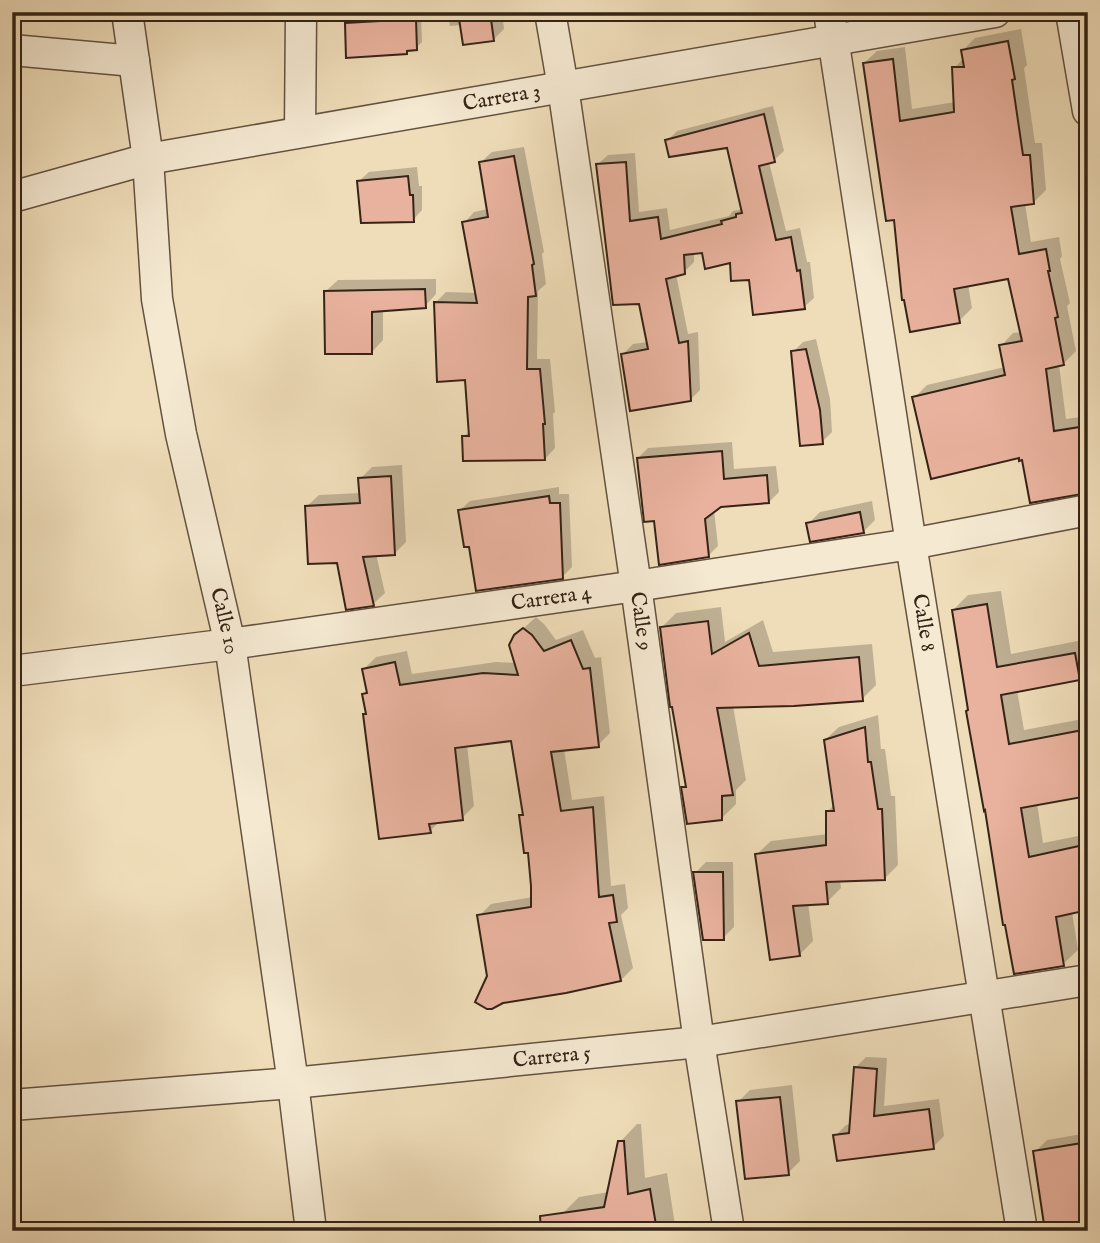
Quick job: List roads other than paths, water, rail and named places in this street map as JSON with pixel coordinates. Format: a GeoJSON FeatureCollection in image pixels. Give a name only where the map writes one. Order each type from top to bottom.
{"type":"FeatureCollection","features":[{"type":"Feature","properties":{"kind":"street","name":"Calle 10"},"geometry":{"type":"LineString","coordinates":[[127,12],[148,159],[157,299],[181,434],[230,644],[293,1083],[311,1231]]}},
{"type":"Feature","properties":{"kind":"street"},"geometry":{"type":"LineString","coordinates":[[300,132],[301,12]]}},
{"type":"Feature","properties":{"kind":"street","name":"Calle 9"},"geometry":{"type":"LineString","coordinates":[[550,12],[636,586],[699,1042],[729,1231]]}},
{"type":"Feature","properties":{"kind":"street","name":"Calle 8"},"geometry":{"type":"LineString","coordinates":[[829,12],[911,544],[1022,1231]]}},
{"type":"Feature","properties":{"kind":"street","name":"Carrera 3"},"geometry":{"type":"LineString","coordinates":[[12,197],[148,159],[995,12]]}},
{"type":"Feature","properties":{"kind":"street"},"geometry":{"type":"LineString","coordinates":[[1072,12],[1088,111]]}},
{"type":"Feature","properties":{"kind":"street"},"geometry":{"type":"LineString","coordinates":[[12,50],[134,61]]}},
{"type":"Feature","properties":{"kind":"street","name":"Carrera 4"},"geometry":{"type":"LineString","coordinates":[[12,671],[230,644],[636,586],[911,544],[1088,510]]}},
{"type":"Feature","properties":{"kind":"street","name":"Carrera 5"},"geometry":{"type":"LineString","coordinates":[[12,1105],[293,1083],[699,1042],[1088,980]]}}]}
